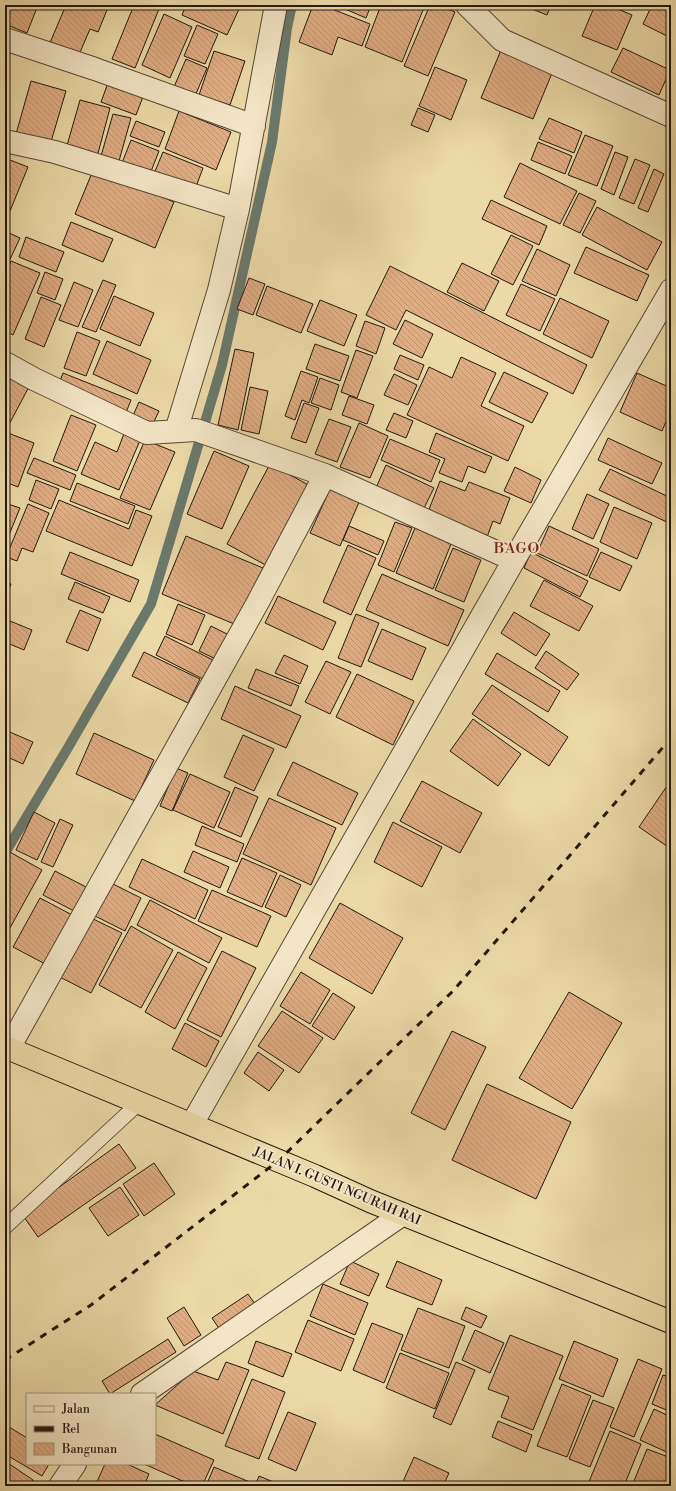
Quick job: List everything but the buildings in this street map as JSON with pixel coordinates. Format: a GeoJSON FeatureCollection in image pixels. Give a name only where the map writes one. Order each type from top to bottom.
{"type":"FeatureCollection","features":[{"type":"Feature","properties":{"kind":"highway","name":"JALAN I. GUSTI NGURAH RAI"},"geometry":{"type":"LineString","coordinates":[[7,1047],[315,1176],[370,1201],[671,1322]]}},
{"type":"Feature","properties":{"kind":"street"},"geometry":{"type":"LineString","coordinates":[[186,430],[238,209],[276,5]]}},
{"type":"Feature","properties":{"kind":"street"},"geometry":{"type":"LineString","coordinates":[[467,5],[502,40],[671,116]]}},
{"type":"Feature","properties":{"kind":"street"},"geometry":{"type":"LineString","coordinates":[[5,39],[95,69],[254,126]]}},
{"type":"Feature","properties":{"kind":"street"},"geometry":{"type":"LineString","coordinates":[[5,141],[55,152],[238,209]]}},
{"type":"Feature","properties":{"kind":"street"},"geometry":{"type":"LineString","coordinates":[[192,1124],[514,560],[671,290]]}},
{"type":"Feature","properties":{"kind":"street"},"geometry":{"type":"LineString","coordinates":[[5,363],[34,379],[147,433],[186,430],[218,437],[325,475],[514,560]]}},
{"type":"Feature","properties":{"kind":"street"},"geometry":{"type":"LineString","coordinates":[[7,1047],[258,602],[325,475]]}},
{"type":"Feature","properties":{"kind":"street"},"geometry":{"type":"LineString","coordinates":[[143,1393],[403,1214]]}},
{"type":"Feature","properties":{"kind":"street"},"geometry":{"type":"LineString","coordinates":[[60,1486],[74,1465]]}},
{"type":"Feature","properties":{"kind":"lane"},"geometry":{"type":"LineString","coordinates":[[5,1227],[140,1102]]}},
{"type":"Feature","properties":{"kind":"waterway"},"geometry":{"type":"LineString","coordinates":[[5,853],[151,604],[222,365],[272,142],[287,28],[292,5]]}},
{"type":"Feature","properties":{"kind":"railway"},"geometry":{"type":"LineString","coordinates":[[5,1360],[91,1305],[278,1161],[453,991],[671,738]]}},
{"type":"Feature","properties":{"kind":"district","name":"BAGO"},"geometry":{"type":"Point","coordinates":[517,548]}}]}
